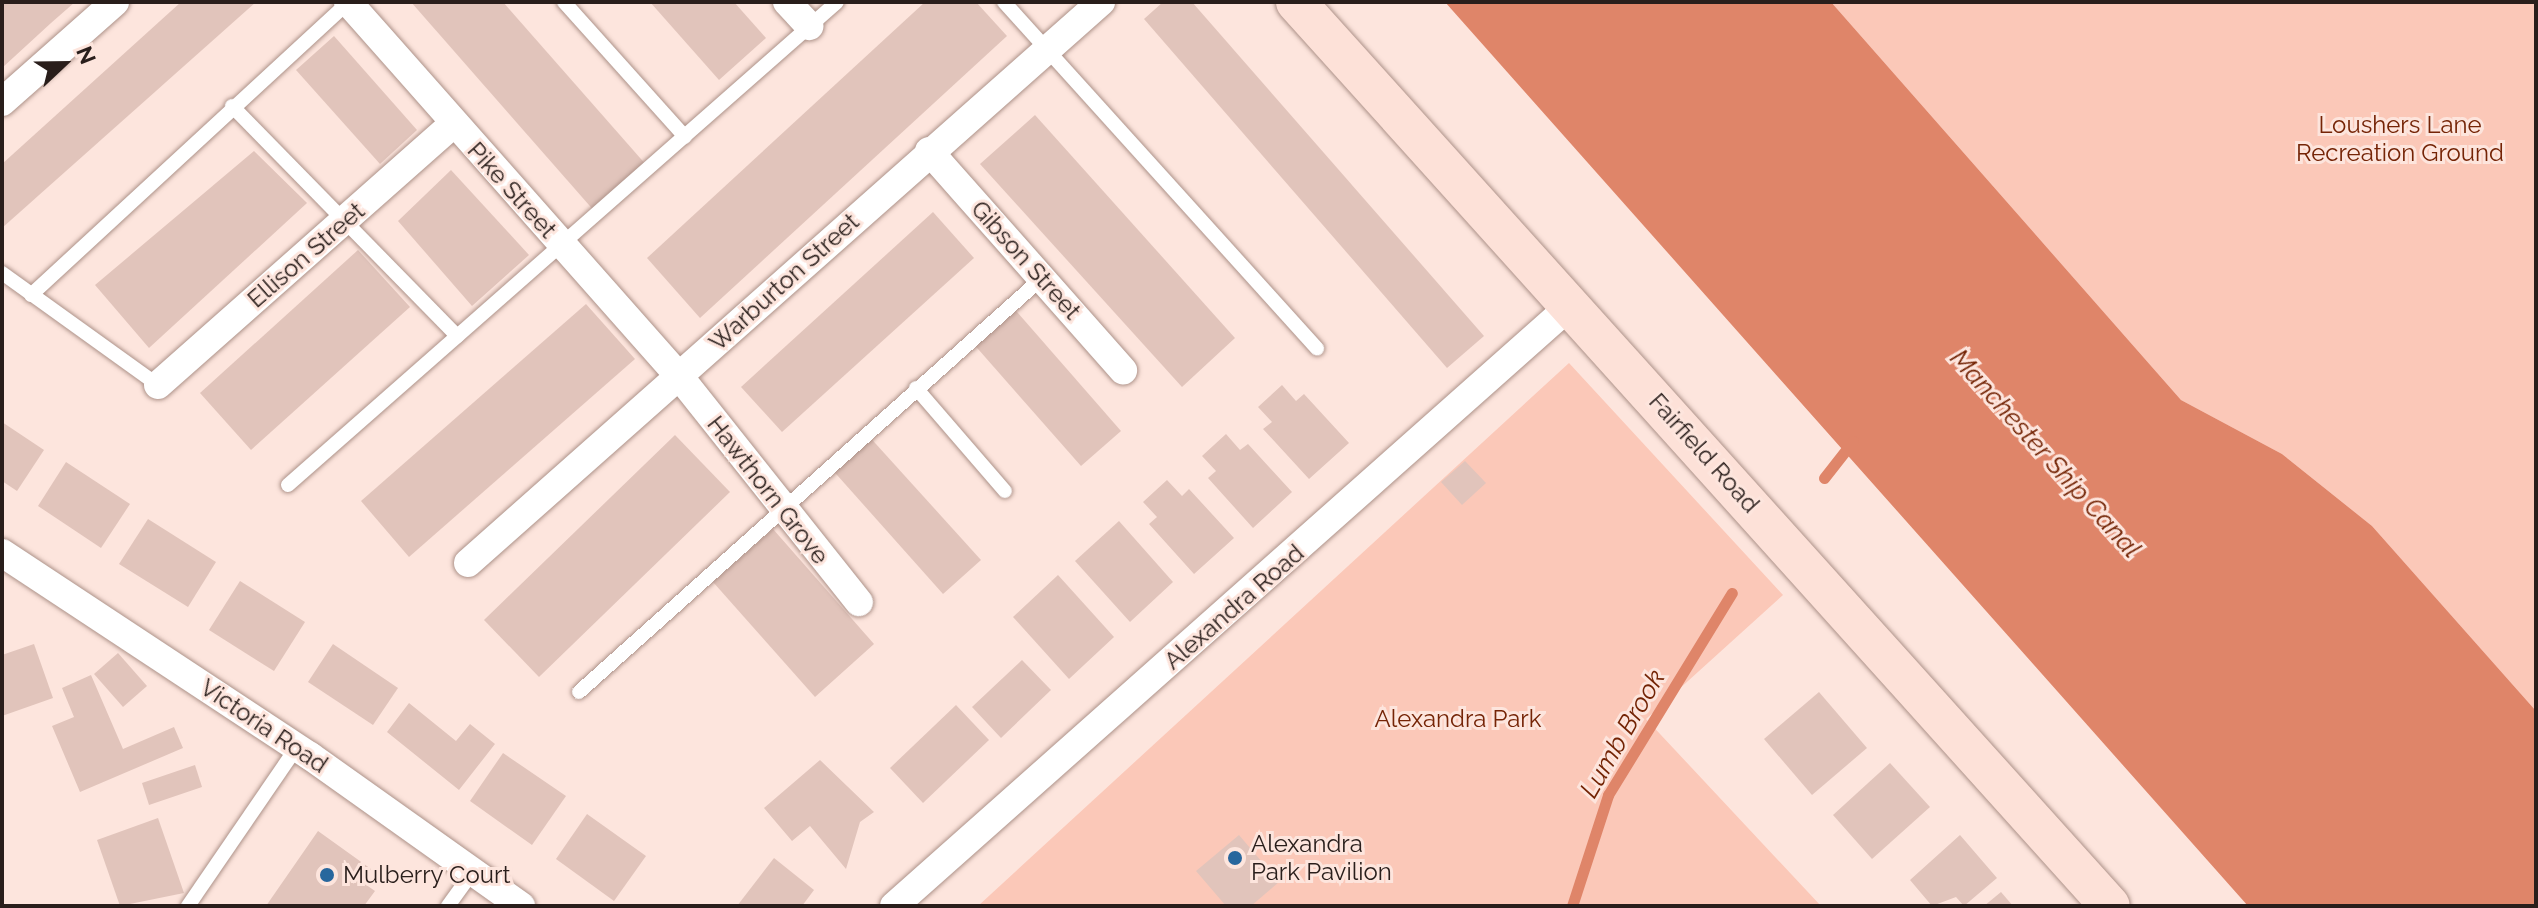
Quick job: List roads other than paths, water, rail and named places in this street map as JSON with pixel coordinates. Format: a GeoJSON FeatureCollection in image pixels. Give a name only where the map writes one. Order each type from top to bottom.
{"type":"FeatureCollection","features":[{"type":"Feature","properties":{"kind":"main road","name":"Fairfield Road"},"geometry":{"type":"LineString","coordinates":[[1296,2],[2110,906]]}},
{"type":"Feature","properties":{"kind":"street"},"geometry":{"type":"LineString","coordinates":[[2,102],[115,2]]}},
{"type":"Feature","properties":{"kind":"street","name":"Pike Street"},"geometry":{"type":"LineString","coordinates":[[348,2],[679,376]]}},
{"type":"Feature","properties":{"kind":"street"},"geometry":{"type":"LineString","coordinates":[[787,2],[809,26]]}},
{"type":"Feature","properties":{"kind":"street","name":"Warburton Street"},"geometry":{"type":"LineString","coordinates":[[468,563],[929,151],[1101,2]]}},
{"type":"Feature","properties":{"kind":"street","name":"Ellison Street"},"geometry":{"type":"LineString","coordinates":[[158,385],[453,124]]}},
{"type":"Feature","properties":{"kind":"street","name":"Gibson Street"},"geometry":{"type":"LineString","coordinates":[[929,151],[1123,370]]}},
{"type":"Feature","properties":{"kind":"street","name":"Alexandra Road"},"geometry":{"type":"LineString","coordinates":[[894,906],[1571,305]]}},
{"type":"Feature","properties":{"kind":"street","name":"Hawthorn Grove"},"geometry":{"type":"LineString","coordinates":[[679,376],[778,508],[859,602]]}},
{"type":"Feature","properties":{"kind":"street","name":"Victoria Road"},"geometry":{"type":"LineString","coordinates":[[2,553],[297,747],[521,906]]}},
{"type":"Feature","properties":{"kind":"lane"},"geometry":{"type":"LineString","coordinates":[[31,295],[348,2]]}},
{"type":"Feature","properties":{"kind":"lane"},"geometry":{"type":"LineString","coordinates":[[564,2],[685,137]]}},
{"type":"Feature","properties":{"kind":"lane"},"geometry":{"type":"LineString","coordinates":[[288,485],[837,2]]}},
{"type":"Feature","properties":{"kind":"lane"},"geometry":{"type":"LineString","coordinates":[[1004,2],[1048,47],[1317,348]]}},
{"type":"Feature","properties":{"kind":"lane"},"geometry":{"type":"LineString","coordinates":[[232,106],[457,336]]}},
{"type":"Feature","properties":{"kind":"lane"},"geometry":{"type":"LineString","coordinates":[[2,273],[158,385]]}},
{"type":"Feature","properties":{"kind":"lane"},"geometry":{"type":"LineString","coordinates":[[579,692],[778,508],[1042,278]]}},
{"type":"Feature","properties":{"kind":"lane"},"geometry":{"type":"LineString","coordinates":[[916,388],[1005,491]]}},
{"type":"Feature","properties":{"kind":"lane"},"geometry":{"type":"LineString","coordinates":[[188,906],[297,747]]}},
{"type":"Feature","properties":{"kind":"lane"},"geometry":{"type":"LineString","coordinates":[[448,906],[474,870]]}},
{"type":"Feature","properties":{"kind":"water","name":"Manchester Ship Canal"},"geometry":{"type":"Polygon","coordinates":[[[1445,2],[1831,2],[2181,400],[2282,454],[2372,526],[2536,711],[2536,906],[2248,906],[1445,2]]]}},
{"type":"Feature","properties":{"kind":"waterway","name":"Lumb Brook"},"geometry":{"type":"LineString","coordinates":[[1824,478],[1853,441]]}},
{"type":"Feature","properties":{"kind":"waterway","name":"Lumb Brook"},"geometry":{"type":"LineString","coordinates":[[1572,906],[1608,795],[1732,593]]}},
{"type":"Feature","properties":{"kind":"place","name":"Alexandra Park Pavilion"},"geometry":{"type":"Point","coordinates":[1235,858]}},
{"type":"Feature","properties":{"kind":"place","name":"Mulberry Court"},"geometry":{"type":"Point","coordinates":[327,875]}},
{"type":"Feature","properties":{"kind":"park label","name":"Loushers Lane Recreation Ground"},"geometry":{"type":"Point","coordinates":[2400,139]}},
{"type":"Feature","properties":{"kind":"park label","name":"Alexandra Park"},"geometry":{"type":"Point","coordinates":[1458,719]}}]}
